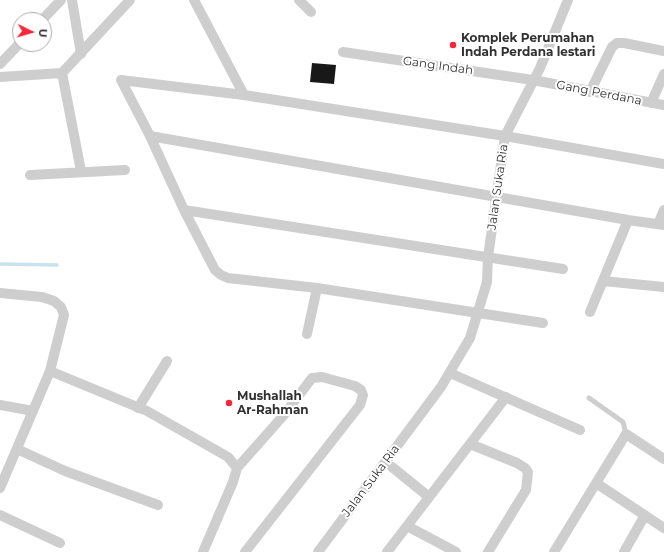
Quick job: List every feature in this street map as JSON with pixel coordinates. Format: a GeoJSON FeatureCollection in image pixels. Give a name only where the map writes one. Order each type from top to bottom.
{"type":"FeatureCollection","features":[{"type":"Feature","properties":{"kind":"street"},"geometry":{"type":"LineString","coordinates":[[50,12],[61,0]]}},
{"type":"Feature","properties":{"kind":"street"},"geometry":{"type":"LineString","coordinates":[[72,0],[81,54]]}},
{"type":"Feature","properties":{"kind":"street"},"geometry":{"type":"LineString","coordinates":[[0,77],[62,73],[129,0]]}},
{"type":"Feature","properties":{"kind":"street"},"geometry":{"type":"LineString","coordinates":[[194,0],[244,95]]}},
{"type":"Feature","properties":{"kind":"street"},"geometry":{"type":"LineString","coordinates":[[299,0],[311,12]]}},
{"type":"Feature","properties":{"kind":"street","name":"Jalan Suka Ria"},"geometry":{"type":"LineString","coordinates":[[318,552],[436,393],[470,338],[487,282],[488,256],[505,136],[533,80],[568,0]]}},
{"type":"Feature","properties":{"kind":"street"},"geometry":{"type":"LineString","coordinates":[[590,92],[612,47],[617,43],[664,51]]}},
{"type":"Feature","properties":{"kind":"street"},"geometry":{"type":"LineString","coordinates":[[0,64],[12,51]]}},
{"type":"Feature","properties":{"kind":"street","name":"Gang Indah"},"geometry":{"type":"LineString","coordinates":[[342,52],[533,80]]}},
{"type":"Feature","properties":{"kind":"street"},"geometry":{"type":"LineString","coordinates":[[62,73],[81,171]]}},
{"type":"Feature","properties":{"kind":"street"},"geometry":{"type":"LineString","coordinates":[[651,103],[664,74]]}},
{"type":"Feature","properties":{"kind":"street"},"geometry":{"type":"LineString","coordinates":[[543,323],[317,288],[228,278],[220,275],[215,270],[184,210],[150,136],[120,80],[244,95],[505,136],[664,164]]}},
{"type":"Feature","properties":{"kind":"street","name":"Gang Perdana"},"geometry":{"type":"LineString","coordinates":[[533,80],[664,105]]}},
{"type":"Feature","properties":{"kind":"street"},"geometry":{"type":"LineString","coordinates":[[150,136],[628,220],[661,224],[664,210]]}},
{"type":"Feature","properties":{"kind":"street"},"geometry":{"type":"LineString","coordinates":[[30,175],[81,171],[125,170]]}},
{"type":"Feature","properties":{"kind":"street"},"geometry":{"type":"LineString","coordinates":[[184,210],[564,269]]}},
{"type":"Feature","properties":{"kind":"street"},"geometry":{"type":"LineString","coordinates":[[590,312],[628,220]]}},
{"type":"Feature","properties":{"kind":"street"},"geometry":{"type":"LineString","coordinates":[[603,281],[664,287]]}},
{"type":"Feature","properties":{"kind":"street"},"geometry":{"type":"LineString","coordinates":[[308,334],[317,288]]}},
{"type":"Feature","properties":{"kind":"street"},"geometry":{"type":"LineString","coordinates":[[0,293],[42,297],[54,301],[61,307],[64,314],[50,371],[0,488]]}},
{"type":"Feature","properties":{"kind":"street"},"geometry":{"type":"LineString","coordinates":[[138,408],[167,361]]}},
{"type":"Feature","properties":{"kind":"street"},"geometry":{"type":"LineString","coordinates":[[50,371],[138,408],[228,457],[237,468]]}},
{"type":"Feature","properties":{"kind":"street"},"geometry":{"type":"LineString","coordinates":[[450,372],[580,430]]}},
{"type":"Feature","properties":{"kind":"street"},"geometry":{"type":"LineString","coordinates":[[203,552],[233,482],[237,468],[283,416],[312,378],[322,377],[355,386],[361,390],[363,396],[360,405],[245,552]]}},
{"type":"Feature","properties":{"kind":"street"},"geometry":{"type":"LineString","coordinates":[[387,552],[506,398]]}},
{"type":"Feature","properties":{"kind":"street"},"geometry":{"type":"LineString","coordinates":[[0,405],[33,411]]}},
{"type":"Feature","properties":{"kind":"street"},"geometry":{"type":"LineString","coordinates":[[554,552],[626,434],[664,459]]}},
{"type":"Feature","properties":{"kind":"street"},"geometry":{"type":"LineString","coordinates":[[470,444],[517,463],[528,472],[526,490],[488,552]]}},
{"type":"Feature","properties":{"kind":"street"},"geometry":{"type":"LineString","coordinates":[[17,449],[65,471],[158,505]]}},
{"type":"Feature","properties":{"kind":"street"},"geometry":{"type":"LineString","coordinates":[[392,467],[429,497]]}},
{"type":"Feature","properties":{"kind":"street"},"geometry":{"type":"LineString","coordinates":[[596,482],[664,528]]}},
{"type":"Feature","properties":{"kind":"street"},"geometry":{"type":"LineString","coordinates":[[0,515],[60,543]]}},
{"type":"Feature","properties":{"kind":"street"},"geometry":{"type":"LineString","coordinates":[[624,552],[645,515]]}},
{"type":"Feature","properties":{"kind":"street"},"geometry":{"type":"LineString","coordinates":[[407,526],[456,552]]}},
{"type":"Feature","properties":{"kind":"lane"},"geometry":{"type":"LineString","coordinates":[[589,398],[623,422],[626,434]]}},
{"type":"Feature","properties":{"kind":"building"},"geometry":{"type":"Polygon","coordinates":[[[312,63],[336,65],[334,84],[310,82],[312,63]]]}},
{"type":"Feature","properties":{"kind":"waterway"},"geometry":{"type":"LineString","coordinates":[[0,264],[57,265]]}},
{"type":"Feature","properties":{"kind":"place","name":"Komplek Perumahan Indah Perdana lestari"},"geometry":{"type":"Point","coordinates":[453,45]}},
{"type":"Feature","properties":{"kind":"place","name":"Mushallah Ar-Rahman"},"geometry":{"type":"Point","coordinates":[229,403]}}]}
